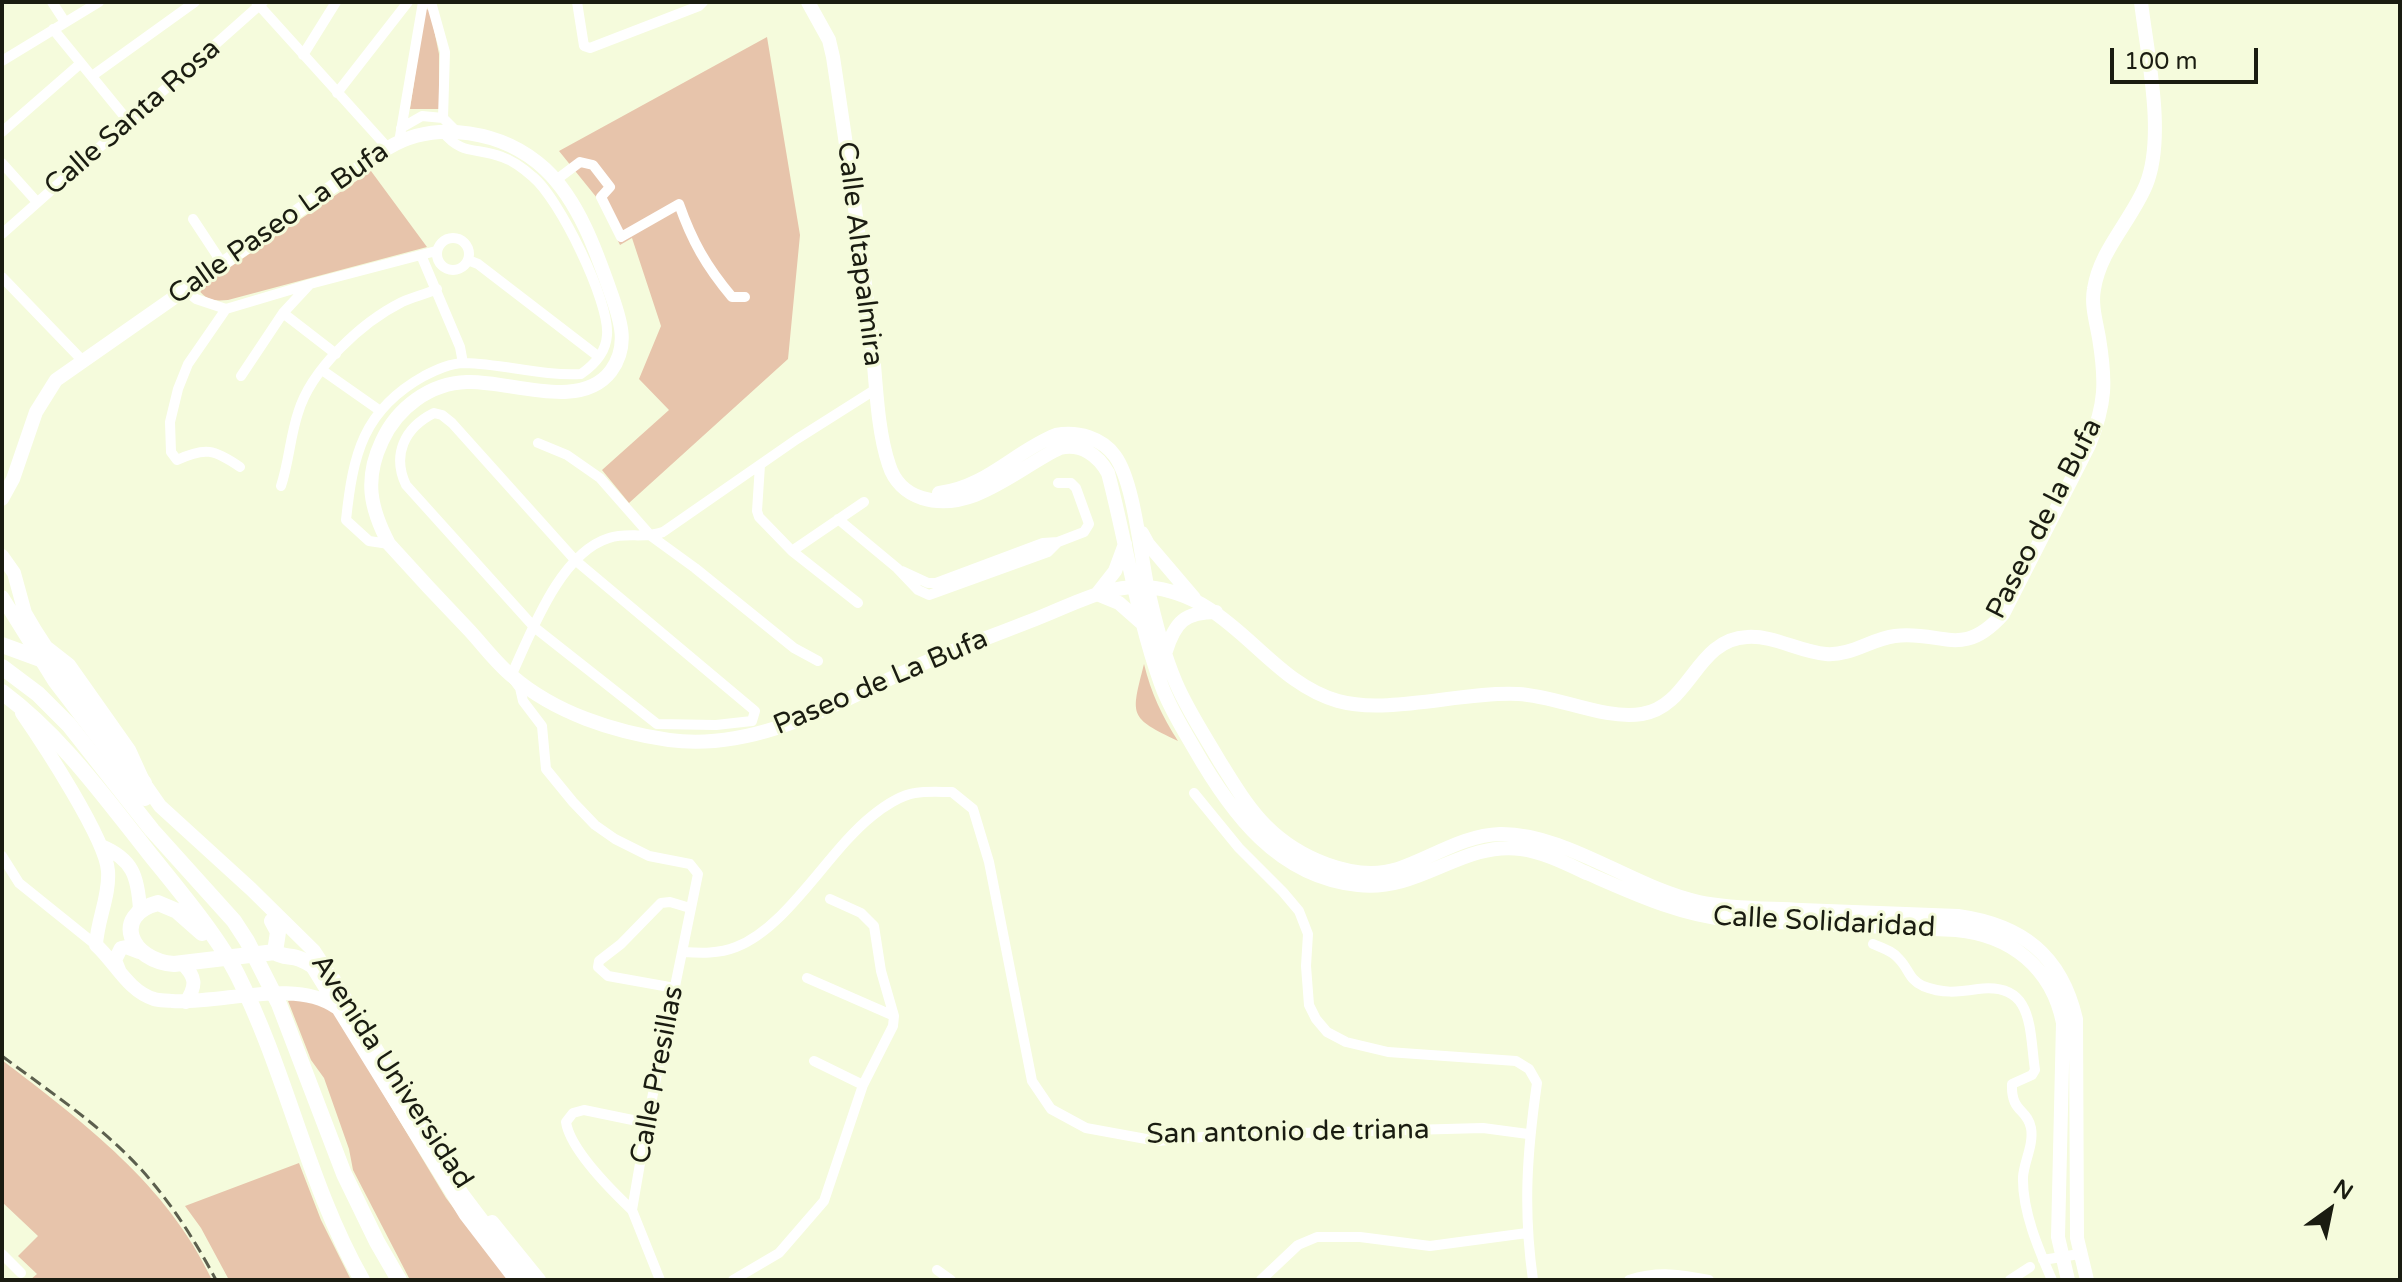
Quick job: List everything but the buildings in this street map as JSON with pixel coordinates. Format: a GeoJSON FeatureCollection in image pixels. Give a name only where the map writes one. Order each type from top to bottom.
{"type":"FeatureCollection","features":[{"type":"Feature","properties":{"kind":"main road"},"geometry":{"type":"LineString","coordinates":[[2,645],[43,660],[64,673],[144,783]]}},
{"type":"Feature","properties":{"kind":"main road"},"geometry":{"type":"LineString","coordinates":[[2,667],[46,701],[69,725],[135,809],[234,921],[247,941],[279,1004],[344,1174],[399,1280]]}},
{"type":"Feature","properties":{"kind":"main road"},"geometry":{"type":"LineString","coordinates":[[7,695],[67,750],[181,893],[213,953]]}},
{"type":"Feature","properties":{"kind":"main road"},"geometry":{"type":"LineString","coordinates":[[333,980],[306,950],[293,957],[273,952],[213,953],[182,963],[160,963],[139,952],[132,938],[131,924],[140,910],[158,903],[167,905],[213,953],[237,974],[333,1223],[362,1280]]}},
{"type":"Feature","properties":{"kind":"main road"},"geometry":{"type":"LineString","coordinates":[[272,921],[278,932],[273,952]]}},
{"type":"Feature","properties":{"kind":"main road"},"geometry":{"type":"LineString","coordinates":[[434,1148],[461,1194],[526,1280]]}},
{"type":"Feature","properties":{"kind":"street"},"geometry":{"type":"LineString","coordinates":[[52,2],[65,22]]}},
{"type":"Feature","properties":{"kind":"street"},"geometry":{"type":"LineString","coordinates":[[2,61],[99,2]]}},
{"type":"Feature","properties":{"kind":"street"},"geometry":{"type":"LineString","coordinates":[[92,76],[195,2]]}},
{"type":"Feature","properties":{"kind":"street"},"geometry":{"type":"LineString","coordinates":[[303,55],[336,2]]}},
{"type":"Feature","properties":{"kind":"street"},"geometry":{"type":"LineString","coordinates":[[337,93],[408,2]]}},
{"type":"Feature","properties":{"kind":"street"},"geometry":{"type":"LineString","coordinates":[[259,3],[337,93],[396,139],[423,2]]}},
{"type":"Feature","properties":{"kind":"street"},"geometry":{"type":"LineString","coordinates":[[389,544],[369,541],[346,520],[357,458],[367,431],[389,399],[420,379],[454,364],[581,374],[594,365],[607,337],[601,302],[582,254],[543,185],[502,156],[461,149],[453,144],[447,127],[445,52],[431,2]]}},
{"type":"Feature","properties":{"kind":"street"},"geometry":{"type":"LineString","coordinates":[[577,2],[584,46],[590,48],[703,2]]}},
{"type":"Feature","properties":{"kind":"street","name":"Calle Altapalmira"},"geometry":{"type":"LineString","coordinates":[[808,2],[829,40],[833,57],[889,467],[899,484],[919,497]]}},
{"type":"Feature","properties":{"kind":"street","name":"Paseo de la Bufa"},"geometry":{"type":"LineString","coordinates":[[1115,590],[1142,587],[1197,601],[1216,612],[1309,688],[1339,701],[1366,705],[1519,694],[1630,715],[1661,708],[1674,698],[1715,648],[1735,638],[1762,637],[1811,652],[1837,655],[1892,636],[1951,642],[1975,637],[1991,627],[2003,614],[2100,418],[2105,372],[2093,306],[2095,283],[2106,254],[2145,188],[2153,158],[2155,126],[2141,2]]}},
{"type":"Feature","properties":{"kind":"street","name":"Calle Santa Rosa"},"geometry":{"type":"LineString","coordinates":[[2,234],[259,3]]}},
{"type":"Feature","properties":{"kind":"street"},"geometry":{"type":"LineString","coordinates":[[53,29],[129,122]]}},
{"type":"Feature","properties":{"kind":"street"},"geometry":{"type":"LineString","coordinates":[[2,132],[81,63]]}},
{"type":"Feature","properties":{"kind":"street","name":"Calle Paseo La Bufa"},"geometry":{"type":"LineString","coordinates":[[3,500],[43,399],[56,380],[396,139],[447,127],[515,148],[534,159],[556,180],[590,239],[622,324],[623,335],[616,364],[598,383],[581,390],[561,393],[467,382],[442,387],[416,399],[397,415],[372,461],[370,486],[376,518],[389,544],[511,676]]}},
{"type":"Feature","properties":{"kind":"street"},"geometry":{"type":"LineString","coordinates":[[556,180],[580,162],[593,165],[610,187],[601,197],[621,237],[679,204],[693,242],[711,272],[732,297],[745,297]]}},
{"type":"Feature","properties":{"kind":"street"},"geometry":{"type":"LineString","coordinates":[[2,163],[37,202]]}},
{"type":"Feature","properties":{"kind":"street"},"geometry":{"type":"LineString","coordinates":[[193,219],[222,263]]}},
{"type":"Feature","properties":{"kind":"street"},"geometry":{"type":"LineString","coordinates":[[184,289],[196,299],[226,309],[436,251],[447,239],[458,238],[466,245],[468,260]]}},
{"type":"Feature","properties":{"kind":"street"},"geometry":{"type":"LineString","coordinates":[[436,251],[441,264],[450,270],[460,268],[468,260]]}},
{"type":"Feature","properties":{"kind":"street"},"geometry":{"type":"LineString","coordinates":[[421,255],[460,347],[463,363]]}},
{"type":"Feature","properties":{"kind":"street"},"geometry":{"type":"LineString","coordinates":[[468,260],[478,264],[599,357]]}},
{"type":"Feature","properties":{"kind":"street"},"geometry":{"type":"LineString","coordinates":[[2,277],[82,360]]}},
{"type":"Feature","properties":{"kind":"street"},"geometry":{"type":"LineString","coordinates":[[241,376],[283,313],[310,284]]}},
{"type":"Feature","properties":{"kind":"street"},"geometry":{"type":"LineString","coordinates":[[281,486],[298,412],[322,370],[374,319],[403,302],[437,289]]}},
{"type":"Feature","properties":{"kind":"street"},"geometry":{"type":"LineString","coordinates":[[226,309],[188,364],[178,389],[170,422],[171,452],[177,460],[197,451],[216,452],[240,467]]}},
{"type":"Feature","properties":{"kind":"street"},"geometry":{"type":"LineString","coordinates":[[283,313],[336,354]]}},
{"type":"Feature","properties":{"kind":"street"},"geometry":{"type":"LineString","coordinates":[[322,370],[379,410]]}},
{"type":"Feature","properties":{"kind":"street"},"geometry":{"type":"LineString","coordinates":[[511,676],[560,581],[575,560],[595,544],[606,538],[630,534],[651,536],[678,522],[876,389]]}},
{"type":"Feature","properties":{"kind":"street"},"geometry":{"type":"LineString","coordinates":[[434,413],[452,423],[575,560],[755,711],[752,721],[716,725],[657,724],[534,627],[406,485],[399,469],[399,455],[405,440],[424,418],[434,413]]}},
{"type":"Feature","properties":{"kind":"street"},"geometry":{"type":"LineString","coordinates":[[919,497],[968,485],[998,471],[1051,436],[1073,433],[1099,442],[1116,457],[1137,524],[1148,544],[1197,601]]}},
{"type":"Feature","properties":{"kind":"street"},"geometry":{"type":"LineString","coordinates":[[538,443],[567,455],[600,478],[651,536],[794,648],[818,661]]}},
{"type":"Feature","properties":{"kind":"street"},"geometry":{"type":"LineString","coordinates":[[919,497],[940,501],[966,497],[999,484],[1060,448],[1081,448],[1097,458],[1108,473],[1125,544],[1142,587]]}},
{"type":"Feature","properties":{"kind":"street"},"geometry":{"type":"LineString","coordinates":[[760,465],[759,517],[792,551],[858,603]]}},
{"type":"Feature","properties":{"kind":"street"},"geometry":{"type":"LineString","coordinates":[[838,519],[897,568],[928,583],[936,583],[1043,543],[1058,542],[1084,532],[1089,524],[1076,488],[1071,483],[1058,483]]}},
{"type":"Feature","properties":{"kind":"street"},"geometry":{"type":"LineString","coordinates":[[792,551],[864,502]]}},
{"type":"Feature","properties":{"kind":"street"},"geometry":{"type":"LineString","coordinates":[[1137,524],[1142,587]]}},
{"type":"Feature","properties":{"kind":"street"},"geometry":{"type":"LineString","coordinates":[[1125,544],[1115,571],[1097,594],[1119,603],[1144,625]]}},
{"type":"Feature","properties":{"kind":"street"},"geometry":{"type":"LineString","coordinates":[[2,556],[14,573],[18,613],[55,682],[150,806],[306,950]]}},
{"type":"Feature","properties":{"kind":"street","name":"Calle Solidaridad"},"geometry":{"type":"LineString","coordinates":[[1142,587],[1144,625],[1167,699],[1224,795],[1246,826],[1272,851],[1320,876],[1358,885],[1388,885],[1417,878],[1479,852],[1499,848],[1523,849],[1698,916],[1968,931],[1991,936],[2017,949],[2033,962],[2046,979],[2063,1023],[2058,1237],[2068,1280]]}},
{"type":"Feature","properties":{"kind":"street","name":"Calle Solidaridad"},"geometry":{"type":"LineString","coordinates":[[1142,587],[1174,679],[1235,785],[1258,817],[1285,841],[1332,866],[1382,873],[1469,840],[1499,834],[1517,835],[1551,843],[1663,891],[1700,902],[1738,907],[1958,916],[1994,923],[2018,934],[2040,950],[2067,990],[2076,1019],[2079,1254],[2087,1280]]}},
{"type":"Feature","properties":{"kind":"street","name":"Paseo de La Bufa"},"geometry":{"type":"LineString","coordinates":[[511,676],[559,707],[596,723],[670,740],[732,739],[794,723],[922,664],[1097,594],[1115,590]]}},
{"type":"Feature","properties":{"kind":"street"},"geometry":{"type":"LineString","coordinates":[[2,597],[46,647],[69,665],[122,740],[160,806],[306,950],[309,977],[295,992]]}},
{"type":"Feature","properties":{"kind":"street"},"geometry":{"type":"LineString","coordinates":[[1165,651],[1171,634],[1188,616],[1216,612]]}},
{"type":"Feature","properties":{"kind":"street","name":"Calle Presillas"},"geometry":{"type":"LineString","coordinates":[[511,676],[520,688],[523,701],[542,726],[546,769],[573,802],[595,825],[615,839],[649,856],[695,867],[698,874],[632,1210]]}},
{"type":"Feature","properties":{"kind":"street"},"geometry":{"type":"LineString","coordinates":[[7,695],[43,743],[101,846],[108,874],[97,924],[96,945]]}},
{"type":"Feature","properties":{"kind":"street","name":"San antonio de triana"},"geometry":{"type":"LineString","coordinates":[[682,952],[710,953],[738,946],[774,921],[851,833],[880,809],[913,793],[952,792],[973,809],[989,862],[1032,1081],[1051,1109],[1086,1128],[1157,1141],[1225,1135],[1483,1128],[1528,1134]]}},
{"type":"Feature","properties":{"kind":"street"},"geometry":{"type":"LineString","coordinates":[[1194,793],[1239,848],[1299,911],[1308,934],[1306,966],[1309,1005],[1327,1032],[1346,1042],[1388,1052],[1508,1060],[1529,1069],[1537,1083],[1528,1134],[1527,1233],[1533,1280]]}},
{"type":"Feature","properties":{"kind":"street"},"geometry":{"type":"LineString","coordinates":[[101,846],[118,853],[127,862],[137,881],[140,910]]}},
{"type":"Feature","properties":{"kind":"street"},"geometry":{"type":"LineString","coordinates":[[2,856],[19,883],[96,945],[120,975],[154,999],[186,1002],[295,992],[325,999],[340,1010]]}},
{"type":"Feature","properties":{"kind":"street"},"geometry":{"type":"LineString","coordinates":[[733,1280],[779,1253],[824,1201],[863,1085],[893,1026],[894,1016],[881,971],[874,926],[861,913],[830,899]]}},
{"type":"Feature","properties":{"kind":"street"},"geometry":{"type":"LineString","coordinates":[[675,988],[608,976],[598,967],[599,961],[621,944],[661,903],[670,902],[690,908]]}},
{"type":"Feature","properties":{"kind":"street"},"geometry":{"type":"LineString","coordinates":[[1873,944],[1900,959],[1913,980],[1920,984],[1945,993],[1988,988],[2012,992],[2021,999],[2028,1020],[2035,1070],[2032,1075],[2012,1084],[2011,1099],[2031,1127],[2023,1179],[2029,1213],[2052,1280]]}},
{"type":"Feature","properties":{"kind":"street"},"geometry":{"type":"LineString","coordinates":[[120,975],[115,960],[121,948],[139,952]]}},
{"type":"Feature","properties":{"kind":"street","name":"Avenida Universidad"},"geometry":{"type":"LineString","coordinates":[[306,950],[406,1121],[466,1215],[515,1280]]}},
{"type":"Feature","properties":{"kind":"street"},"geometry":{"type":"LineString","coordinates":[[182,963],[195,979],[194,989],[186,1002]]}},
{"type":"Feature","properties":{"kind":"street"},"geometry":{"type":"LineString","coordinates":[[807,978],[894,1016]]}},
{"type":"Feature","properties":{"kind":"street","name":"Avenida Universidad"},"geometry":{"type":"LineString","coordinates":[[333,980],[434,1148],[539,1280]]}},
{"type":"Feature","properties":{"kind":"street"},"geometry":{"type":"LineString","coordinates":[[814,1061],[863,1085]]}},
{"type":"Feature","properties":{"kind":"street"},"geometry":{"type":"LineString","coordinates":[[647,1123],[584,1110],[573,1113],[566,1122],[570,1135],[589,1161],[632,1210],[660,1280]]}},
{"type":"Feature","properties":{"kind":"street"},"geometry":{"type":"LineString","coordinates":[[1266,1279],[1298,1245],[1317,1237],[1360,1237],[1430,1246],[1527,1233]]}},
{"type":"Feature","properties":{"kind":"street"},"geometry":{"type":"LineString","coordinates":[[2,1254],[21,1273]]}},
{"type":"Feature","properties":{"kind":"street"},"geometry":{"type":"LineString","coordinates":[[2043,1260],[2079,1254]]}},
{"type":"Feature","properties":{"kind":"street"},"geometry":{"type":"LineString","coordinates":[[2010,1280],[2030,1267]]}},
{"type":"Feature","properties":{"kind":"street"},"geometry":{"type":"LineString","coordinates":[[937,1270],[951,1280]]}},
{"type":"Feature","properties":{"kind":"street"},"geometry":{"type":"LineString","coordinates":[[1629,1280],[1643,1275],[1674,1273],[1709,1280]]}},
{"type":"Feature","properties":{"kind":"shaded area"},"geometry":{"type":"Polygon","coordinates":[[[425,9],[430,10],[439,54],[439,109],[410,109],[425,9]]]}},
{"type":"Feature","properties":{"kind":"shaded area"},"geometry":{"type":"Polygon","coordinates":[[[767,37],[800,235],[788,359],[629,503],[602,470],[669,410],[639,379],[661,326],[632,238],[620,245],[597,198],[559,151],[767,37]]]}},
{"type":"Feature","properties":{"kind":"shaded area"},"geometry":{"type":"Polygon","coordinates":[[[371,171],[427,247],[228,300],[211,299],[198,289],[371,171]]]}},
{"type":"Feature","properties":{"kind":"shaded area"},"geometry":{"type":"Polygon","coordinates":[[[1144,664],[1158,704],[1178,741],[1150,726],[1137,713],[1137,695],[1144,664]]]}},
{"type":"Feature","properties":{"kind":"shaded area"},"geometry":{"type":"Polygon","coordinates":[[[306,998],[334,1012],[446,1198],[508,1280],[410,1280],[353,1170],[349,1149],[324,1078],[311,1060],[288,1001],[306,998]]]}},
{"type":"Feature","properties":{"kind":"shaded area"},"geometry":{"type":"Polygon","coordinates":[[[2,1060],[93,1132],[147,1185],[172,1214],[212,1280],[30,1280],[37,1274],[18,1256],[38,1236],[2,1202],[2,1060]]]}},
{"type":"Feature","properties":{"kind":"shaded area"},"geometry":{"type":"Polygon","coordinates":[[[299,1163],[321,1220],[351,1280],[229,1280],[201,1228],[185,1206],[299,1163]]]}},
{"type":"Feature","properties":{"kind":"railway"},"geometry":{"type":"LineString","coordinates":[[2,1056],[81,1115],[136,1164],[178,1217],[216,1280]]}}]}
